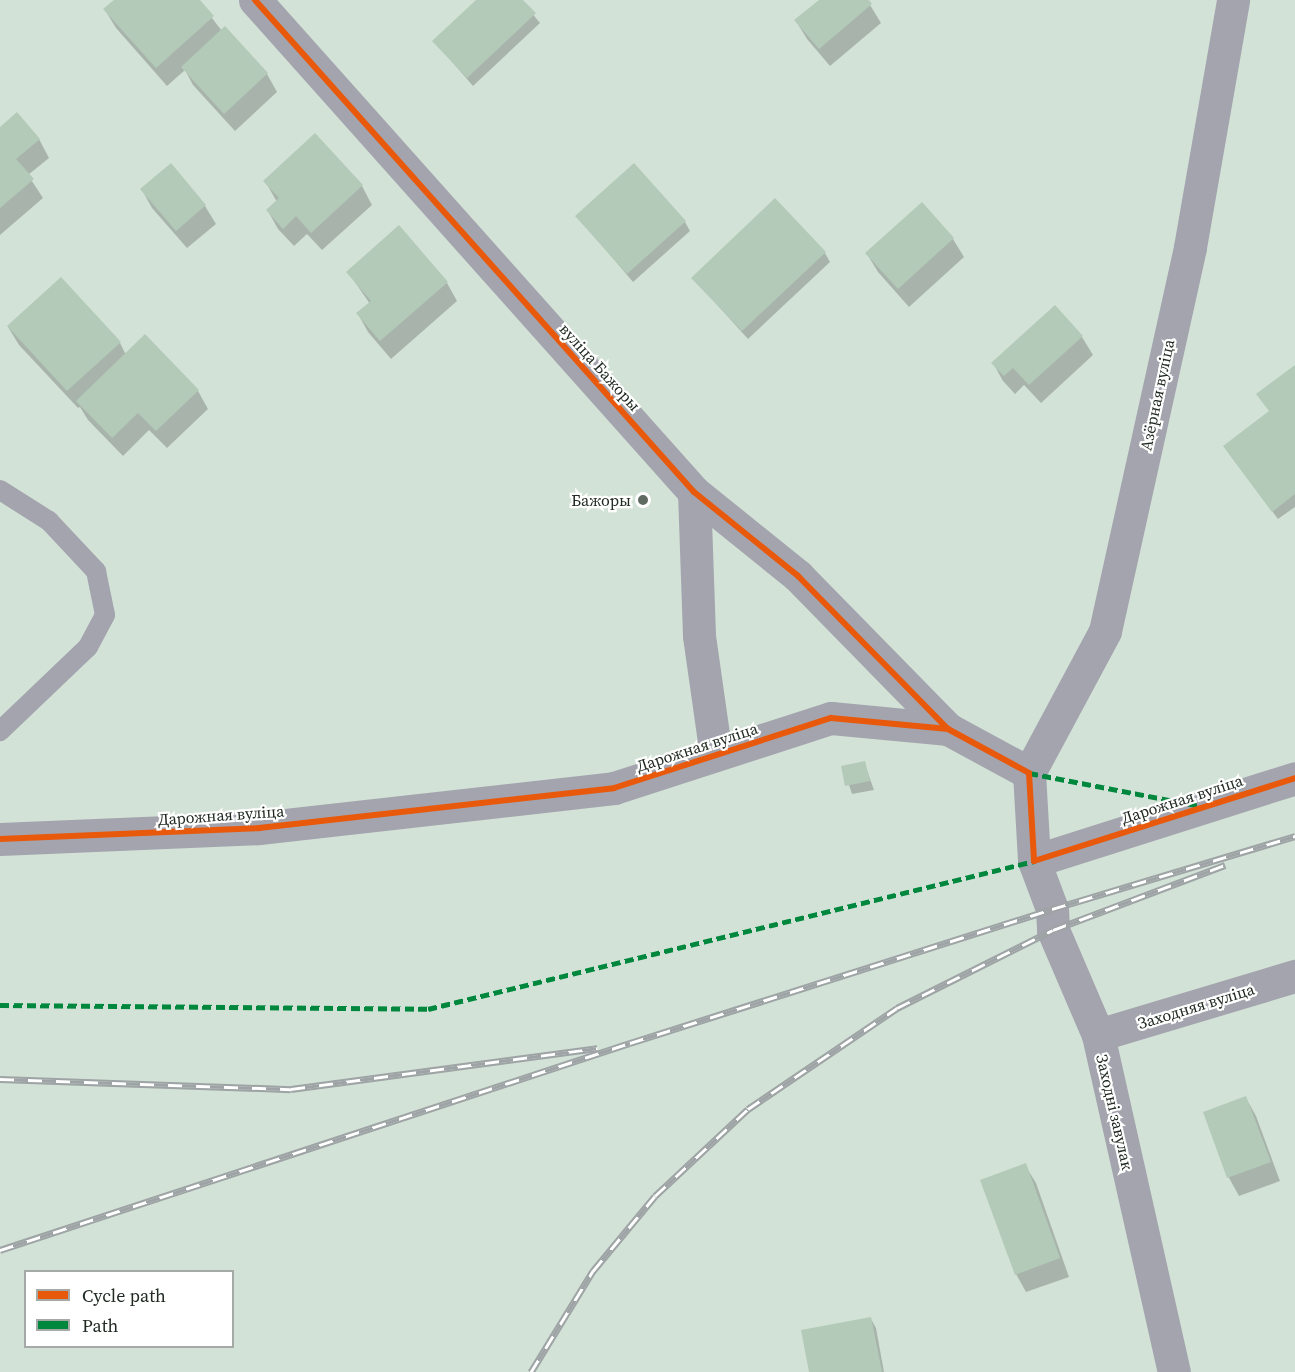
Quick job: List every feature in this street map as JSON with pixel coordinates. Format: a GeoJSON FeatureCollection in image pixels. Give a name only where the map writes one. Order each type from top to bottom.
{"type":"FeatureCollection","features":[{"type":"Feature","properties":{"kind":"street","name":"вуліца Бажоры"},"geometry":{"type":"LineString","coordinates":[[255,0],[694,492],[798,576],[948,729]]}},
{"type":"Feature","properties":{"kind":"street","name":"Азёрная вуліца"},"geometry":{"type":"LineString","coordinates":[[1029,774],[1105,631],[1190,247],[1233,0]]}},
{"type":"Feature","properties":{"kind":"street"},"geometry":{"type":"LineString","coordinates":[[694,492],[699,636],[716,755]]}},
{"type":"Feature","properties":{"kind":"street","name":"Дарожная вуліца"},"geometry":{"type":"LineString","coordinates":[[0,839],[259,828],[614,788],[831,718],[948,729],[1029,774]]}},
{"type":"Feature","properties":{"kind":"street"},"geometry":{"type":"LineString","coordinates":[[1029,774],[1034,861]]}},
{"type":"Feature","properties":{"kind":"street","name":"Дарожная вуліца"},"geometry":{"type":"LineString","coordinates":[[1034,861],[1295,778]]}},
{"type":"Feature","properties":{"kind":"street","name":"Заходні завулак"},"geometry":{"type":"LineString","coordinates":[[1034,861],[1052,909],[1053,930],[1098,1035],[1174,1372]]}},
{"type":"Feature","properties":{"kind":"street","name":"Заходняя вуліца"},"geometry":{"type":"LineString","coordinates":[[1098,1035],[1295,976]]}},
{"type":"Feature","properties":{"kind":"lane"},"geometry":{"type":"LineString","coordinates":[[0,490],[49,521],[96,571],[105,615],[88,647],[0,731]]}},
{"type":"Feature","properties":{"kind":"building"},"geometry":{"type":"Polygon","coordinates":[[[114,0],[200,0],[214,16],[156,68],[103,9],[114,0]]]}},
{"type":"Feature","properties":{"kind":"building"},"geometry":{"type":"Polygon","coordinates":[[[476,0],[523,0],[536,13],[467,78],[432,41],[476,0]]]}},
{"type":"Feature","properties":{"kind":"building"},"geometry":{"type":"Polygon","coordinates":[[[819,0],[869,0],[872,4],[819,49],[794,20],[819,0]]]}},
{"type":"Feature","properties":{"kind":"building"},"geometry":{"type":"Polygon","coordinates":[[[225,26],[268,73],[224,114],[181,67],[225,26]]]}},
{"type":"Feature","properties":{"kind":"building"},"geometry":{"type":"Polygon","coordinates":[[[17,112],[40,139],[16,159],[34,179],[0,208],[0,127],[17,112]]]}},
{"type":"Feature","properties":{"kind":"building"},"geometry":{"type":"Polygon","coordinates":[[[315,133],[363,185],[311,233],[296,216],[283,229],[266,210],[279,198],[263,181],[315,133]]]}},
{"type":"Feature","properties":{"kind":"building"},"geometry":{"type":"Polygon","coordinates":[[[171,163],[206,205],[176,231],[140,189],[171,163]]]}},
{"type":"Feature","properties":{"kind":"building"},"geometry":{"type":"Polygon","coordinates":[[[634,163],[686,221],[627,274],[575,216],[634,163]]]}},
{"type":"Feature","properties":{"kind":"building"},"geometry":{"type":"Polygon","coordinates":[[[775,198],[826,252],[742,331],[691,278],[775,198]]]}},
{"type":"Feature","properties":{"kind":"building"},"geometry":{"type":"Polygon","coordinates":[[[922,202],[954,238],[898,289],[865,253],[922,202]]]}},
{"type":"Feature","properties":{"kind":"building"},"geometry":{"type":"Polygon","coordinates":[[[399,225],[448,282],[380,341],[356,313],[371,301],[346,272],[399,225]]]}},
{"type":"Feature","properties":{"kind":"building"},"geometry":{"type":"Polygon","coordinates":[[[61,277],[121,342],[67,391],[7,326],[61,277]]]}},
{"type":"Feature","properties":{"kind":"building"},"geometry":{"type":"Polygon","coordinates":[[[1055,305],[1083,336],[1029,385],[1013,368],[1004,376],[991,363],[1055,305]]]}},
{"type":"Feature","properties":{"kind":"building"},"geometry":{"type":"Polygon","coordinates":[[[145,334],[199,390],[156,431],[138,413],[112,438],[76,401],[145,334]]]}},
{"type":"Feature","properties":{"kind":"building"},"geometry":{"type":"Polygon","coordinates":[[[1295,365],[1295,494],[1272,512],[1223,446],[1269,411],[1256,394],[1295,365]]]}},
{"type":"Feature","properties":{"kind":"building"},"geometry":{"type":"Polygon","coordinates":[[[865,761],[870,781],[845,786],[841,766],[865,761]]]}},
{"type":"Feature","properties":{"kind":"building"},"geometry":{"type":"Polygon","coordinates":[[[1246,1096],[1271,1162],[1227,1178],[1203,1112],[1246,1096]]]}},
{"type":"Feature","properties":{"kind":"building"},"geometry":{"type":"Polygon","coordinates":[[[1026,1163],[1060,1258],[1015,1275],[980,1180],[1026,1163]]]}},
{"type":"Feature","properties":{"kind":"building"},"geometry":{"type":"Polygon","coordinates":[[[871,1317],[882,1372],[809,1372],[801,1330],[871,1317]]]}},
{"type":"Feature","properties":{"kind":"railway"},"geometry":{"type":"LineString","coordinates":[[0,1250],[630,1043],[1052,909],[1295,836]]}},
{"type":"Feature","properties":{"kind":"railway"},"geometry":{"type":"LineString","coordinates":[[531,1372],[593,1271],[655,1196],[748,1109],[897,1008],[1053,930],[1225,865]]}},
{"type":"Feature","properties":{"kind":"railway"},"geometry":{"type":"LineString","coordinates":[[0,1079],[291,1089],[597,1048]]}},
{"type":"Feature","properties":{"kind":"marked path"},"geometry":{"type":"LineString","coordinates":[[1029,773],[1200,806]]}},
{"type":"Feature","properties":{"kind":"marked path"},"geometry":{"type":"LineString","coordinates":[[0,1005],[428,1009],[1034,861]]}},
{"type":"Feature","properties":{"kind":"cycle path"},"geometry":{"type":"LineString","coordinates":[[255,0],[694,492],[798,576],[948,729]]}},
{"type":"Feature","properties":{"kind":"cycle path"},"geometry":{"type":"LineString","coordinates":[[0,839],[259,828],[614,788],[831,718],[948,729],[1029,773],[1034,861],[1295,778]]}},
{"type":"Feature","properties":{"kind":"place","name":"Бажоры"},"geometry":{"type":"Point","coordinates":[643,500]}}]}
